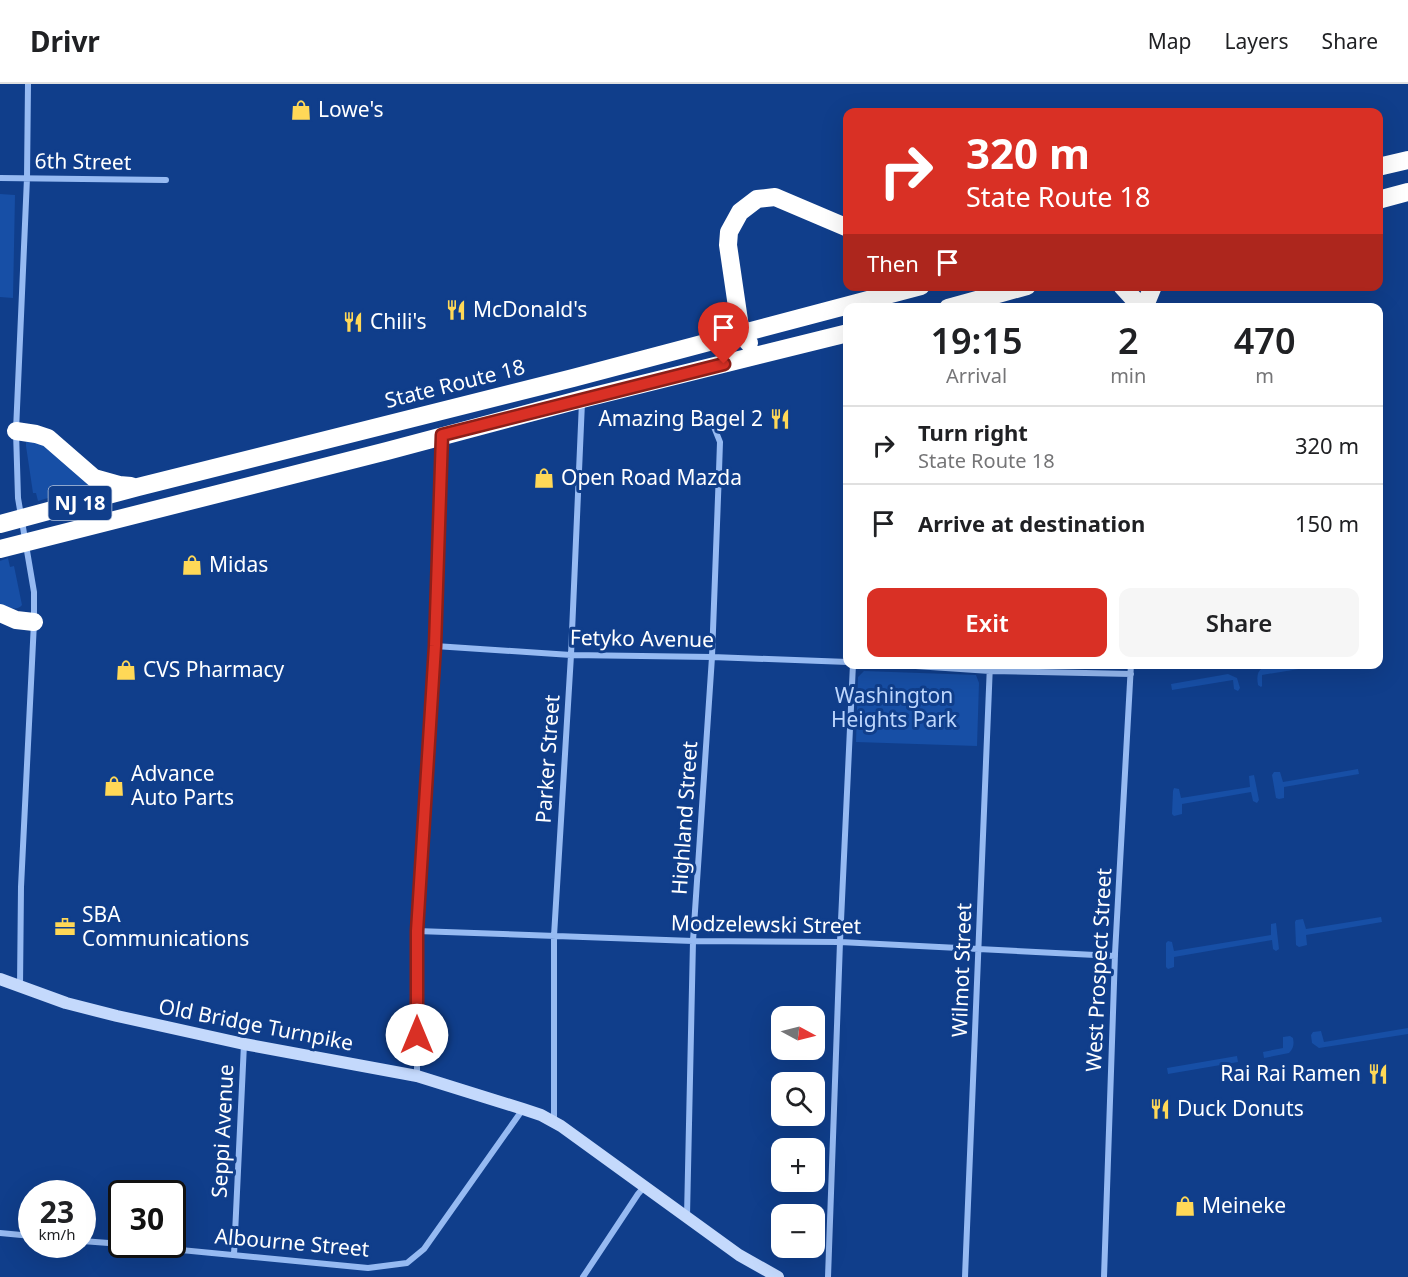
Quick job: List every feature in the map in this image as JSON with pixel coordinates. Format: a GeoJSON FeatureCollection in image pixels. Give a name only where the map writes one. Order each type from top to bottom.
{"type":"FeatureCollection","features":[{"type":"Feature","properties":{"kind":"highway"},"geometry":{"type":"LineString","coordinates":[[1383,166],[1408,160]]}},
{"type":"Feature","properties":{"kind":"highway"},"geometry":{"type":"LineString","coordinates":[[1383,199],[1408,192]]}},
{"type":"Feature","properties":{"kind":"highway"},"geometry":{"type":"LineString","coordinates":[[760,355],[741,334],[728,245],[729,232],[740,212],[757,199],[776,197],[843,226]]}},
{"type":"Feature","properties":{"kind":"highway","name":"State Route 18"},"geometry":{"type":"LineString","coordinates":[[857,303],[902,291]]}},
{"type":"Feature","properties":{"kind":"highway"},"geometry":{"type":"LineString","coordinates":[[971,303],[1004,296],[1016,291]]}},
{"type":"Feature","properties":{"kind":"highway"},"geometry":{"type":"LineString","coordinates":[[1127,291],[1138,303]]}},
{"type":"Feature","properties":{"kind":"highway","name":"State Route 18"},"geometry":{"type":"LineString","coordinates":[[0,525],[138,487],[843,307]]}},
{"type":"Feature","properties":{"kind":"highway","name":"NJ 18"},"geometry":{"type":"LineString","coordinates":[[0,549],[843,334]]}},
{"type":"Feature","properties":{"kind":"highway"},"geometry":{"type":"LineString","coordinates":[[16,431],[48,438],[94,478],[119,485],[138,487]]}},
{"type":"Feature","properties":{"kind":"highway"},"geometry":{"type":"LineString","coordinates":[[0,613],[9,618],[33,622]]}},
{"type":"Feature","properties":{"kind":"street"},"geometry":{"type":"LineString","coordinates":[[20,987],[21,887],[34,592],[18,498],[16,431],[27,178],[28,84]]}},
{"type":"Feature","properties":{"kind":"street","name":"6th Street"},"geometry":{"type":"LineString","coordinates":[[0,178],[166,180]]}},
{"type":"Feature","properties":{"kind":"street","name":"Parker Street"},"geometry":{"type":"LineString","coordinates":[[554,1121],[554,936],[571,655],[582,399]]}},
{"type":"Feature","properties":{"kind":"street","name":"Highland Street"},"geometry":{"type":"LineString","coordinates":[[687,1217],[693,941],[712,657],[720,442],[712,422]]}},
{"type":"Feature","properties":{"kind":"street"},"geometry":{"type":"LineString","coordinates":[[417,1076],[417,931],[435,646],[442,435]]}},
{"type":"Feature","properties":{"kind":"street","name":"Fetyko Avenue"},"geometry":{"type":"LineString","coordinates":[[435,646],[571,655],[843,662]]}},
{"type":"Feature","properties":{"kind":"street"},"geometry":{"type":"LineString","coordinates":[[828,1277],[853,669]]}},
{"type":"Feature","properties":{"kind":"street","name":"Wilmot Street"},"geometry":{"type":"LineString","coordinates":[[965,1277],[990,669]]}},
{"type":"Feature","properties":{"kind":"street"},"geometry":{"type":"LineString","coordinates":[[1014,669],[1131,674]]}},
{"type":"Feature","properties":{"kind":"street","name":"West Prospect Street"},"geometry":{"type":"LineString","coordinates":[[1104,1277],[1115,956],[1131,669]]}},
{"type":"Feature","properties":{"kind":"street","name":"Modzelewski Street"},"geometry":{"type":"LineString","coordinates":[[417,931],[693,941],[840,942],[1115,956]]}},
{"type":"Feature","properties":{"kind":"street","name":"Old Bridge Turnpike"},"geometry":{"type":"LineString","coordinates":[[0,979],[66,1003],[117,1016],[244,1044],[417,1076],[523,1109],[554,1121],[739,1255],[757,1271],[778,1277]]}},
{"type":"Feature","properties":{"kind":"street","name":"Seppi Avenue"},"geometry":{"type":"LineString","coordinates":[[234,1255],[244,1044]]}},
{"type":"Feature","properties":{"kind":"street","name":"Albourne Street"},"geometry":{"type":"LineString","coordinates":[[186,1250],[368,1268],[406,1263],[424,1249],[523,1109]]}},
{"type":"Feature","properties":{"kind":"street"},"geometry":{"type":"LineString","coordinates":[[583,1277],[645,1186]]}},
{"type":"Feature","properties":{"kind":"street"},"geometry":{"type":"LineString","coordinates":[[0,1233],[18,1235]]}},
{"type":"Feature","properties":{"kind":"green space"},"geometry":{"type":"Polygon","coordinates":[[[0,194],[15,195],[13,298],[0,297],[0,194]]]}},
{"type":"Feature","properties":{"kind":"green space"},"geometry":{"type":"Polygon","coordinates":[[[26,442],[44,442],[92,485],[38,501],[36,493],[33,493],[26,446],[26,442]]]}},
{"type":"Feature","properties":{"kind":"green space"},"geometry":{"type":"Polygon","coordinates":[[[8,558],[10,567],[14,566],[22,605],[17,608],[0,604],[0,561],[8,558]]]}},
{"type":"Feature","properties":{"kind":"green space"},"geometry":{"type":"Polygon","coordinates":[[[1299,669],[1262,675],[1261,687],[1258,685],[1257,678],[1261,670],[1299,669]]]}},
{"type":"Feature","properties":{"kind":"green space","name":"Washington Heights Park"},"geometry":{"type":"Polygon","coordinates":[[[864,671],[976,675],[979,683],[977,746],[856,742],[858,677],[864,671]]]}},
{"type":"Feature","properties":{"kind":"green space"},"geometry":{"type":"Polygon","coordinates":[[[1228,674],[1237,678],[1240,688],[1238,691],[1234,689],[1233,680],[1172,690],[1171,684],[1228,674]]]}},
{"type":"Feature","properties":{"kind":"green space"},"geometry":{"type":"Polygon","coordinates":[[[1358,769],[1359,774],[1284,787],[1284,798],[1276,798],[1272,775],[1274,772],[1280,772],[1283,782],[1358,769]]]}},
{"type":"Feature","properties":{"kind":"green space"},"geometry":{"type":"Polygon","coordinates":[[[1254,775],[1259,800],[1257,803],[1253,801],[1251,792],[1182,804],[1182,814],[1174,816],[1172,814],[1174,788],[1179,789],[1181,798],[1250,787],[1249,776],[1254,775]]]}},
{"type":"Feature","properties":{"kind":"green space"},"geometry":{"type":"Polygon","coordinates":[[[1381,917],[1382,922],[1306,935],[1307,945],[1299,947],[1296,945],[1296,920],[1303,919],[1306,929],[1381,917]]]}},
{"type":"Feature","properties":{"kind":"green space"},"geometry":{"type":"Polygon","coordinates":[[[1276,923],[1279,949],[1276,951],[1273,949],[1272,940],[1174,957],[1174,967],[1168,969],[1166,967],[1166,943],[1168,941],[1172,942],[1174,951],[1271,935],[1271,924],[1276,923]]]}},
{"type":"Feature","properties":{"kind":"green space"},"geometry":{"type":"Polygon","coordinates":[[[1408,1028],[1408,1034],[1319,1048],[1312,1043],[1311,1035],[1313,1032],[1321,1031],[1324,1042],[1408,1028]]]}},
{"type":"Feature","properties":{"kind":"green space"},"geometry":{"type":"Polygon","coordinates":[[[1283,1037],[1293,1038],[1293,1044],[1289,1053],[1264,1058],[1263,1052],[1283,1048],[1283,1037]]]}},
{"type":"Feature","properties":{"kind":"green space"},"geometry":{"type":"Polygon","coordinates":[[[1237,1056],[1238,1062],[1168,1074],[1167,1068],[1237,1056]]]}},
{"type":"Feature","properties":{"kind":"place","name":"Lowe's"},"geometry":{"type":"Point","coordinates":[301,110]}},
{"type":"Feature","properties":{"kind":"place","name":"McDonald's"},"geometry":{"type":"Point","coordinates":[456,310]}},
{"type":"Feature","properties":{"kind":"place","name":"Chili's"},"geometry":{"type":"Point","coordinates":[353,322]}},
{"type":"Feature","properties":{"kind":"place","name":"Amazing Bagel 2"},"geometry":{"type":"Point","coordinates":[780,419]}},
{"type":"Feature","properties":{"kind":"place","name":"Open Road Mazda"},"geometry":{"type":"Point","coordinates":[544,478]}},
{"type":"Feature","properties":{"kind":"place","name":"Midas"},"geometry":{"type":"Point","coordinates":[192,565]}},
{"type":"Feature","properties":{"kind":"place","name":"CVS Pharmacy"},"geometry":{"type":"Point","coordinates":[126,670]}},
{"type":"Feature","properties":{"kind":"place","name":"Advance Auto Parts"},"geometry":{"type":"Point","coordinates":[114,786]}},
{"type":"Feature","properties":{"kind":"place","name":"SBA Communications"},"geometry":{"type":"Point","coordinates":[65,927]}},
{"type":"Feature","properties":{"kind":"place","name":"Rai Rai Ramen"},"geometry":{"type":"Point","coordinates":[1378,1074]}},
{"type":"Feature","properties":{"kind":"place","name":"Duck Donuts"},"geometry":{"type":"Point","coordinates":[1160,1109]}},
{"type":"Feature","properties":{"kind":"place","name":"Meineke"},"geometry":{"type":"Point","coordinates":[1185,1206]}},
{"type":"Feature","properties":{"kind":"route"},"geometry":{"type":"LineString","coordinates":[[417,1035],[417,931],[435,646],[442,435],[724,364]]}}]}
